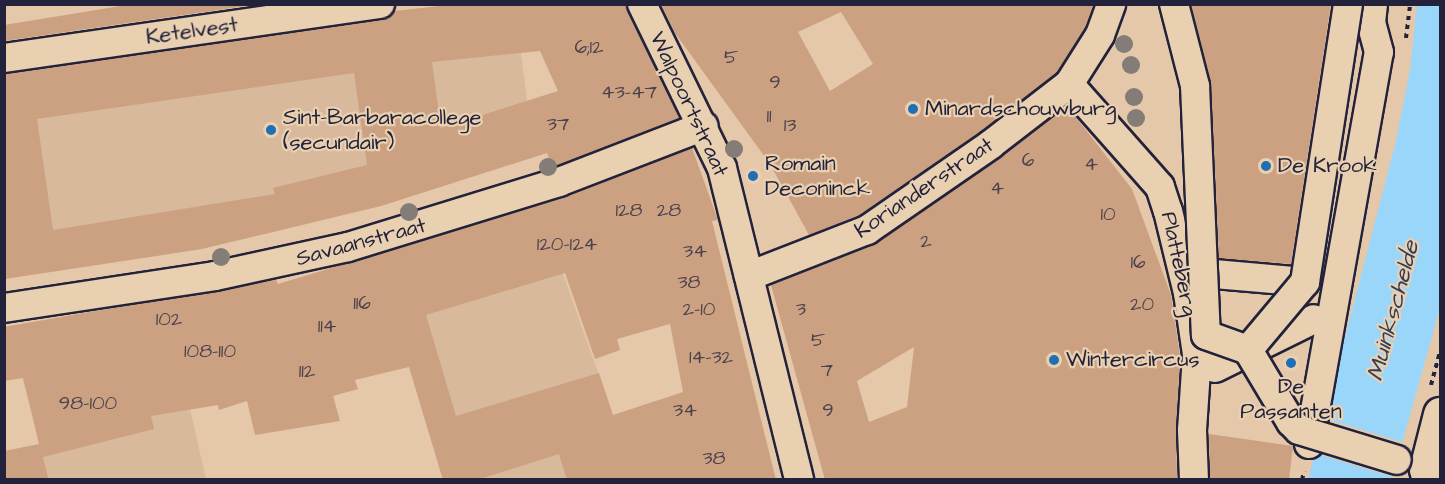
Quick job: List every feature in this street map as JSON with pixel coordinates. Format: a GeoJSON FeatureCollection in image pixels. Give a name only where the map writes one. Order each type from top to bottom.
{"type":"FeatureCollection","features":[{"type":"Feature","properties":{"kind":"street","name":"Ketelvest"},"geometry":{"type":"LineString","coordinates":[[4,58],[380,4]]}},
{"type":"Feature","properties":{"kind":"street","name":"Walpoortstraat"},"geometry":{"type":"LineString","coordinates":[[642,4],[704,126],[722,168],[799,480]]}},
{"type":"Feature","properties":{"kind":"street","name":"Korianderstraat"},"geometry":{"type":"LineString","coordinates":[[749,276],[867,230],[1069,84],[1100,35],[1111,4]]}},
{"type":"Feature","properties":{"kind":"street"},"geometry":{"type":"LineString","coordinates":[[1174,4],[1183,29],[1184,74],[1195,86],[1215,264],[1206,335],[1248,350],[1290,422],[1304,436],[1418,469],[1440,414]]}},
{"type":"Feature","properties":{"kind":"street"},"geometry":{"type":"LineString","coordinates":[[1248,350],[1305,282],[1348,4]]}},
{"type":"Feature","properties":{"kind":"street"},"geometry":{"type":"LineString","coordinates":[[1304,436],[1379,52],[1371,23],[1373,4]]}},
{"type":"Feature","properties":{"kind":"street","name":"Platteberg"},"geometry":{"type":"LineString","coordinates":[[1069,84],[1160,187],[1168,211],[1188,293],[1197,355],[1192,430],[1194,480]]}},
{"type":"Feature","properties":{"kind":"street","name":"Savaanstraat"},"geometry":{"type":"LineString","coordinates":[[4,308],[214,276],[348,247],[559,182],[704,126]]}},
{"type":"Feature","properties":{"kind":"street"},"geometry":{"type":"LineString","coordinates":[[1215,264],[1305,282]]}},
{"type":"Feature","properties":{"kind":"street"},"geometry":{"type":"LineString","coordinates":[[1215,368],[1314,319]]}},
{"type":"Feature","properties":{"kind":"shaded area","name":"Sint-Barbaracollege (secundair)"},"geometry":{"type":"Polygon","coordinates":[[[457,5],[521,53],[527,101],[508,165],[380,206],[269,233],[164,255],[5,279],[5,67],[363,14],[457,5]]]}},
{"type":"Feature","properties":{"kind":"shaded area"},"geometry":{"type":"Polygon","coordinates":[[[538,203],[613,415],[612,479],[443,479],[375,254],[538,203]]]}},
{"type":"Feature","properties":{"kind":"shaded area"},"geometry":{"type":"Polygon","coordinates":[[[149,301],[158,346],[178,356],[206,479],[49,479],[9,326],[149,301]]]}},
{"type":"Feature","properties":{"kind":"water","name":"Muinkschelde"},"geometry":{"type":"Polygon","coordinates":[[[1417,5],[1440,5],[1440,308],[1392,479],[1308,480],[1396,141],[1410,70],[1417,5]]]}},
{"type":"Feature","properties":{"kind":"pier"},"geometry":{"type":"Polygon","coordinates":[[[1323,418],[1403,443],[1393,477],[1312,452],[1323,418]]]}},
{"type":"Feature","properties":{"kind":"building"},"geometry":{"type":"Polygon","coordinates":[[[133,4],[260,4],[4,41],[4,25],[133,4]]]}},
{"type":"Feature","properties":{"kind":"building"},"geometry":{"type":"Polygon","coordinates":[[[457,4],[624,4],[679,118],[552,167],[547,153],[381,206],[202,249],[4,279],[4,74],[382,20],[395,11],[457,4]],[[540,51],[432,62],[441,128],[558,91],[540,51]],[[354,73],[37,119],[53,230],[275,194],[273,188],[367,165],[354,73]]]}},
{"type":"Feature","properties":{"kind":"building"},"geometry":{"type":"Polygon","coordinates":[[[661,4],[1093,4],[1085,28],[1057,73],[980,132],[859,215],[809,235],[770,164],[675,33],[661,4]],[[841,12],[798,32],[830,91],[873,64],[841,12]]]}},
{"type":"Feature","properties":{"kind":"building","name":"De Krook"},"geometry":{"type":"Polygon","coordinates":[[[1191,4],[1331,4],[1291,264],[1219,258],[1211,85],[1191,4]]]}},
{"type":"Feature","properties":{"kind":"building"},"geometry":{"type":"Polygon","coordinates":[[[1067,106],[1132,189],[1171,295],[1180,356],[1176,429],[1177,480],[825,480],[771,285],[876,244],[1067,106]],[[914,347],[857,381],[869,422],[907,407],[914,347]]]}},
{"type":"Feature","properties":{"kind":"building"},"geometry":{"type":"Polygon","coordinates":[[[692,148],[718,220],[712,221],[776,480],[567,480],[559,454],[477,480],[443,480],[409,367],[355,380],[358,389],[333,396],[340,421],[255,435],[247,401],[219,410],[218,405],[151,416],[154,429],[43,457],[49,480],[4,480],[4,451],[39,444],[41,452],[23,378],[4,381],[4,327],[276,280],[278,284],[564,198],[692,148]],[[565,273],[426,315],[456,416],[599,373],[613,415],[683,392],[670,324],[617,339],[620,350],[595,359],[565,273]]]}},
{"type":"Feature","properties":{"kind":"building"},"geometry":{"type":"Polygon","coordinates":[[[1209,434],[1293,446],[1289,480],[1210,480],[1209,434]]]}},
{"type":"Feature","properties":{"kind":"place","name":"Minardschouwburg"},"geometry":{"type":"Point","coordinates":[913,109]}},
{"type":"Feature","properties":{"kind":"place","name":"Sint-Barbaracollege (secundair)"},"geometry":{"type":"Point","coordinates":[271,130]}},
{"type":"Feature","properties":{"kind":"place","name":"De Krook"},"geometry":{"type":"Point","coordinates":[1266,166]}},
{"type":"Feature","properties":{"kind":"place","name":"Romain Deconinck"},"geometry":{"type":"Point","coordinates":[753,176]}},
{"type":"Feature","properties":{"kind":"place","name":"Wintercircus"},"geometry":{"type":"Point","coordinates":[1054,360]}},
{"type":"Feature","properties":{"kind":"place","name":"De Passanten"},"geometry":{"type":"Point","coordinates":[1291,363]}}]}
